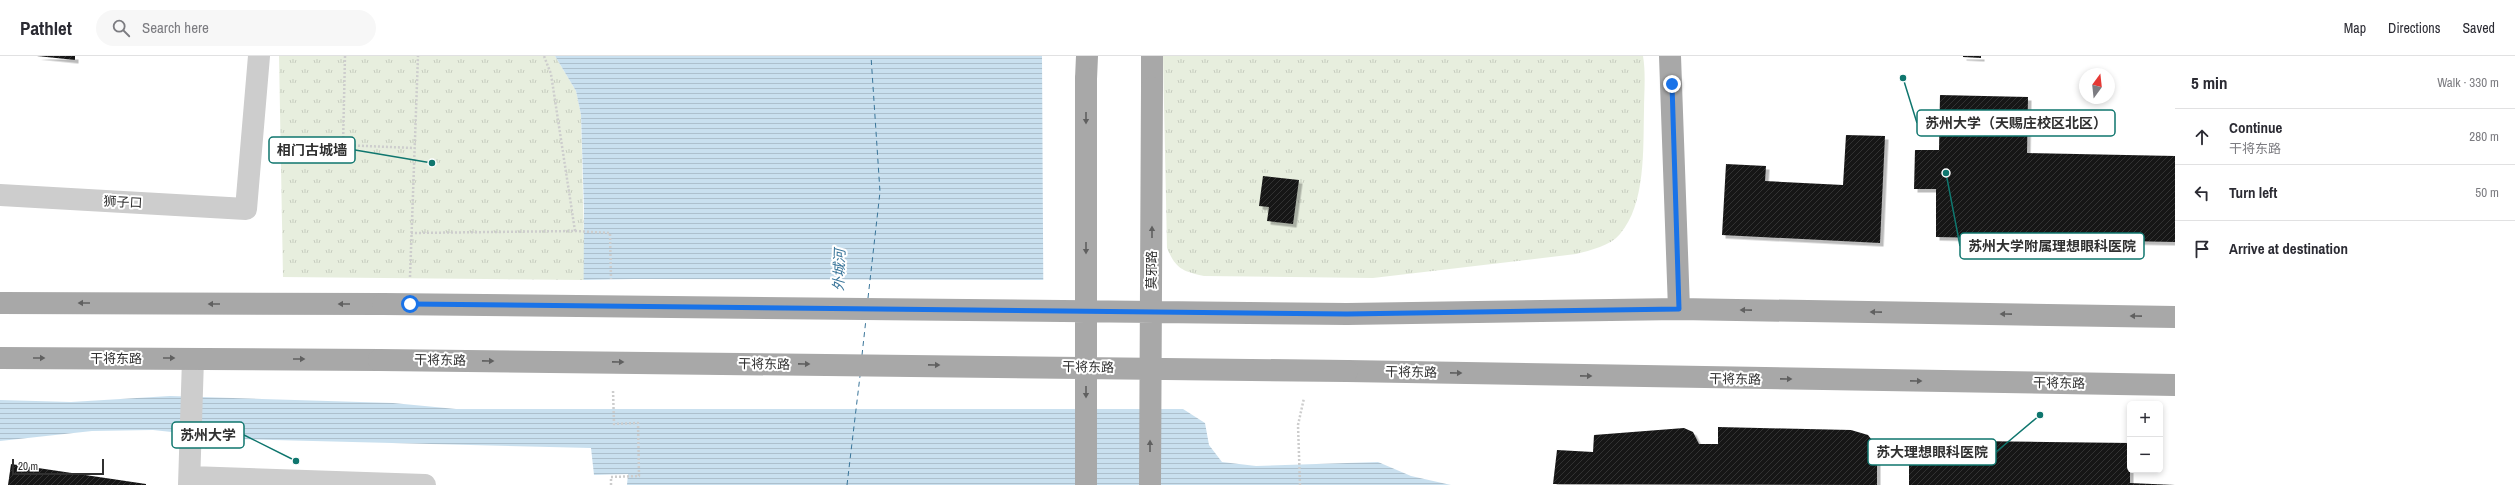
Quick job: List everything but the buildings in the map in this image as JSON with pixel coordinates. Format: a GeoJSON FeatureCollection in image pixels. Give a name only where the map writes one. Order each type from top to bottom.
{"type":"FeatureCollection","features":[{"type":"Feature","properties":{"kind":"main road"},"geometry":{"type":"LineString","coordinates":[[1086,485],[1087,56]]}},
{"type":"Feature","properties":{"kind":"main road","name":"莫邪路"},"geometry":{"type":"LineString","coordinates":[[1150,485],[1152,56]]}},
{"type":"Feature","properties":{"kind":"main road"},"geometry":{"type":"LineString","coordinates":[[1670,56],[1679,309]]}},
{"type":"Feature","properties":{"kind":"main road"},"geometry":{"type":"LineString","coordinates":[[0,303],[383,304],[1347,314],[1679,309],[2175,317]]}},
{"type":"Feature","properties":{"kind":"main road","name":"干将东路"},"geometry":{"type":"LineString","coordinates":[[0,358],[379,360],[1347,371],[2175,385]]}},
{"type":"Feature","properties":{"kind":"street","name":"狮子口"},"geometry":{"type":"LineString","coordinates":[[0,195],[246,209],[259,56]]}},
{"type":"Feature","properties":{"kind":"street"},"geometry":{"type":"LineString","coordinates":[[193,359],[190,481],[425,485]]}},
{"type":"Feature","properties":{"kind":"path"},"geometry":{"type":"LineString","coordinates":[[345,56],[343,145],[414,148]]}},
{"type":"Feature","properties":{"kind":"path"},"geometry":{"type":"LineString","coordinates":[[410,284],[418,56]]}},
{"type":"Feature","properties":{"kind":"path"},"geometry":{"type":"LineString","coordinates":[[411,233],[575,231],[551,74],[544,56]]}},
{"type":"Feature","properties":{"kind":"path"},"geometry":{"type":"LineString","coordinates":[[1300,485],[1298,425],[1301,409]]}},
{"type":"Feature","properties":{"kind":"green space"},"geometry":{"type":"Polygon","coordinates":[[[279,56],[555,56],[576,91],[581,115],[585,280],[283,277],[279,56]]]}},
{"type":"Feature","properties":{"kind":"green space"},"geometry":{"type":"Polygon","coordinates":[[[1163,56],[1643,56],[1645,84],[1643,158],[1639,192],[1635,207],[1620,234],[1611,242],[1576,254],[1373,278],[1204,276],[1190,272],[1181,268],[1173,261],[1167,248],[1163,56]]]}},
{"type":"Feature","properties":{"kind":"water","name":"外城河"},"geometry":{"type":"Polygon","coordinates":[[[555,56],[1042,56],[1044,409],[1183,409],[1205,423],[1209,445],[1222,462],[1256,466],[1378,462],[1411,476],[1451,485],[627,485],[628,474],[594,475],[591,448],[237,439],[153,430],[92,431],[0,441],[0,400],[71,402],[170,396],[393,403],[456,409],[583,409],[584,210],[581,115],[576,91],[555,56]]]}},
{"type":"Feature","properties":{"kind":"pier"},"geometry":{"type":"Polygon","coordinates":[[[583,280],[1044,280],[1046,407],[1183,407],[1186,409],[456,409],[456,407],[581,407],[583,280]]]}},
{"type":"Feature","properties":{"kind":"ferry route"},"geometry":{"type":"LineString","coordinates":[[868,298],[880,192],[871,56]]}},
{"type":"Feature","properties":{"kind":"ferry route"},"geometry":{"type":"LineString","coordinates":[[862,355],[866,319]]}},
{"type":"Feature","properties":{"kind":"ferry route"},"geometry":{"type":"LineString","coordinates":[[847,485],[860,376]]}},
{"type":"Feature","properties":{"kind":"place","name":"苏州大学（天赐庄校区北区）"},"geometry":{"type":"Point","coordinates":[1903,78]}},
{"type":"Feature","properties":{"kind":"place","name":"相门古城墙"},"geometry":{"type":"Point","coordinates":[432,163]}},
{"type":"Feature","properties":{"kind":"place","name":"苏州大学附属理想眼科医院"},"geometry":{"type":"Point","coordinates":[1946,173]}},
{"type":"Feature","properties":{"kind":"place","name":"苏大理想眼科医院"},"geometry":{"type":"Point","coordinates":[2040,415]}},
{"type":"Feature","properties":{"kind":"place","name":"苏州大学"},"geometry":{"type":"Point","coordinates":[296,461]}},
{"type":"Feature","properties":{"kind":"route"},"geometry":{"type":"LineString","coordinates":[[410,304],[1347,314],[1679,309],[1672,84]]}}]}
